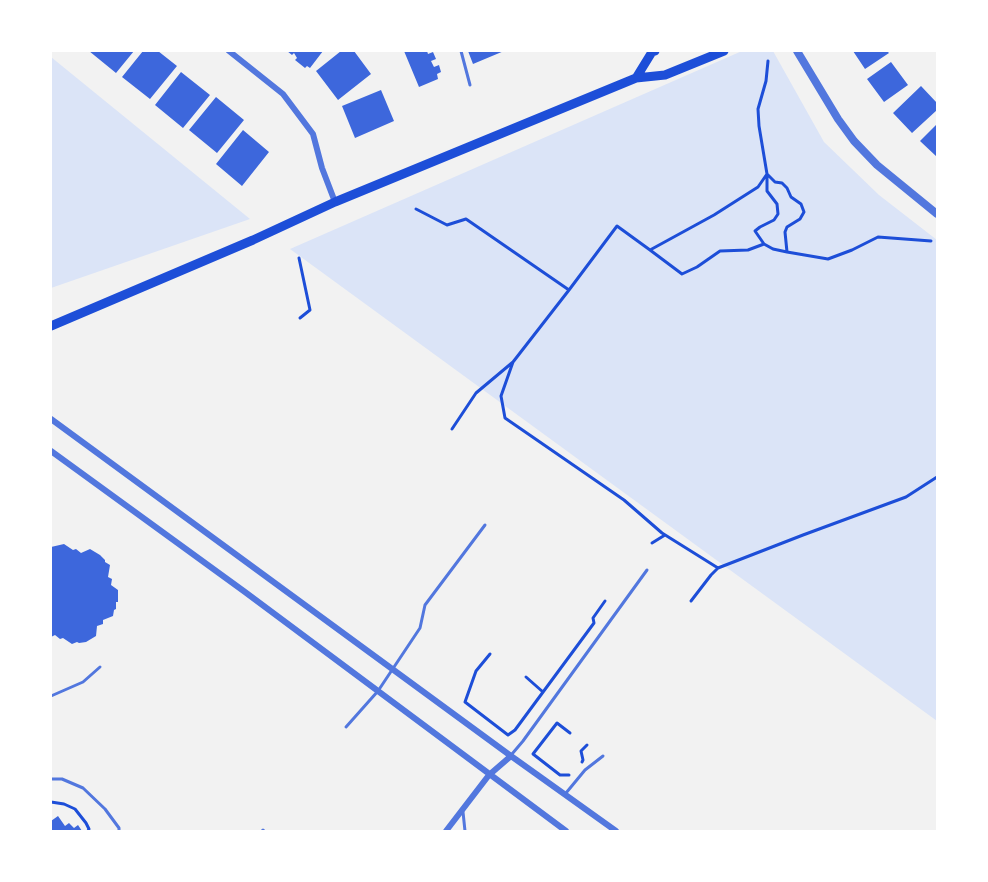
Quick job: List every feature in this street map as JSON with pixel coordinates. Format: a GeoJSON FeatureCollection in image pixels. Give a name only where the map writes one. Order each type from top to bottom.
{"type":"FeatureCollection","features":[{"type":"Feature","properties":{"kind":"main road"},"geometry":{"type":"LineString","coordinates":[[636,78],[652,52],[655,51]]}},
{"type":"Feature","properties":{"kind":"main road"},"geometry":{"type":"LineString","coordinates":[[51,326],[335,202],[636,78],[665,75],[724,51]]}},
{"type":"Feature","properties":{"kind":"street"},"geometry":{"type":"LineString","coordinates":[[229,51],[283,94],[313,134],[322,168],[335,202]]}},
{"type":"Feature","properties":{"kind":"street"},"geometry":{"type":"LineString","coordinates":[[797,51],[854,141],[877,165],[937,214]]}},
{"type":"Feature","properties":{"kind":"street"},"geometry":{"type":"LineString","coordinates":[[51,419],[616,831]]}},
{"type":"Feature","properties":{"kind":"street"},"geometry":{"type":"LineString","coordinates":[[51,451],[566,831]]}},
{"type":"Feature","properties":{"kind":"street"},"geometry":{"type":"LineString","coordinates":[[446,831],[489,775],[511,756]]}},
{"type":"Feature","properties":{"kind":"lane"},"geometry":{"type":"LineString","coordinates":[[460,51],[471,85]]}},
{"type":"Feature","properties":{"kind":"lane"},"geometry":{"type":"LineString","coordinates":[[346,727],[378,692],[420,627],[425,605],[485,525]]}},
{"type":"Feature","properties":{"kind":"lane"},"geometry":{"type":"LineString","coordinates":[[511,756],[647,570]]}},
{"type":"Feature","properties":{"kind":"lane"},"geometry":{"type":"LineString","coordinates":[[51,696],[83,682],[100,667]]}},
{"type":"Feature","properties":{"kind":"lane"},"geometry":{"type":"LineString","coordinates":[[565,794],[585,770],[603,756]]}},
{"type":"Feature","properties":{"kind":"lane"},"geometry":{"type":"LineString","coordinates":[[51,779],[62,778],[83,788],[105,809],[119,831]]}},
{"type":"Feature","properties":{"kind":"lane"},"geometry":{"type":"LineString","coordinates":[[462,810],[465,831]]}},
{"type":"Feature","properties":{"kind":"path"},"geometry":{"type":"LineString","coordinates":[[768,60],[766,81],[758,109],[759,126],[767,174],[767,190],[777,204],[778,214],[774,220],[755,231],[764,244],[795,255],[828,259],[878,237],[931,241]]}},
{"type":"Feature","properties":{"kind":"path"},"geometry":{"type":"LineString","coordinates":[[650,250],[714,216],[758,187],[767,174]]}},
{"type":"Feature","properties":{"kind":"path"},"geometry":{"type":"LineString","coordinates":[[767,174],[775,182],[782,183],[787,188],[791,196],[801,204],[804,212],[800,219],[788,227],[785,232],[787,252]]}},
{"type":"Feature","properties":{"kind":"path"},"geometry":{"type":"LineString","coordinates":[[416,209],[447,225],[466,219],[569,290]]}},
{"type":"Feature","properties":{"kind":"path"},"geometry":{"type":"LineString","coordinates":[[452,429],[476,393],[513,362],[617,226],[682,274],[720,252],[748,250],[764,244]]}},
{"type":"Feature","properties":{"kind":"path"},"geometry":{"type":"LineString","coordinates":[[299,258],[310,310],[300,318]]}},
{"type":"Feature","properties":{"kind":"path"},"geometry":{"type":"LineString","coordinates":[[513,362],[501,396],[505,418],[624,500],[665,535],[718,568]]}},
{"type":"Feature","properties":{"kind":"path"},"geometry":{"type":"LineString","coordinates":[[691,601],[718,568],[906,497],[937,477]]}},
{"type":"Feature","properties":{"kind":"path"},"geometry":{"type":"LineString","coordinates":[[652,543],[665,535]]}},
{"type":"Feature","properties":{"kind":"path"},"geometry":{"type":"LineString","coordinates":[[490,654],[476,671],[465,702],[508,735],[515,730],[594,623],[592,618],[605,601]]}},
{"type":"Feature","properties":{"kind":"path"},"geometry":{"type":"LineString","coordinates":[[526,677],[543,692]]}},
{"type":"Feature","properties":{"kind":"path"},"geometry":{"type":"LineString","coordinates":[[560,775],[532,754],[557,723],[570,733]]}},
{"type":"Feature","properties":{"kind":"path"},"geometry":{"type":"LineString","coordinates":[[51,802],[75,809],[86,823],[88,831]]}},
{"type":"Feature","properties":{"kind":"shaded area"},"geometry":{"type":"Polygon","coordinates":[[[742,51],[773,51],[824,142],[879,195],[937,240],[937,721],[290,249],[742,51]]]}},
{"type":"Feature","properties":{"kind":"shaded area"},"geometry":{"type":"Polygon","coordinates":[[[51,57],[250,219],[51,288],[51,57]]]}},
{"type":"Feature","properties":{"kind":"building"},"geometry":{"type":"Polygon","coordinates":[[[89,51],[134,51],[116,73],[89,51]]]}},
{"type":"Feature","properties":{"kind":"building"},"geometry":{"type":"Polygon","coordinates":[[[143,51],[158,51],[177,66],[150,99],[122,77],[143,51]]]}},
{"type":"Feature","properties":{"kind":"building"},"geometry":{"type":"Polygon","coordinates":[[[287,51],[323,51],[310,68],[307,66],[305,68],[295,60],[297,58],[294,53],[292,55],[287,51]]]}},
{"type":"Feature","properties":{"kind":"building"},"geometry":{"type":"Polygon","coordinates":[[[341,51],[354,51],[371,74],[338,100],[316,71],[341,51]]]}},
{"type":"Feature","properties":{"kind":"building"},"geometry":{"type":"Polygon","coordinates":[[[404,51],[427,51],[428,54],[433,52],[436,59],[431,61],[434,67],[439,65],[441,72],[437,74],[438,79],[419,87],[404,51]]]}},
{"type":"Feature","properties":{"kind":"building"},"geometry":{"type":"Polygon","coordinates":[[[468,51],[504,51],[473,64],[468,51]]]}},
{"type":"Feature","properties":{"kind":"building"},"geometry":{"type":"Polygon","coordinates":[[[853,51],[887,51],[889,53],[865,69],[853,51]]]}},
{"type":"Feature","properties":{"kind":"building"},"geometry":{"type":"Polygon","coordinates":[[[891,62],[908,85],[884,102],[867,79],[891,62]]]}},
{"type":"Feature","properties":{"kind":"building"},"geometry":{"type":"Polygon","coordinates":[[[181,72],[210,95],[183,128],[155,105],[181,72]]]}},
{"type":"Feature","properties":{"kind":"building"},"geometry":{"type":"Polygon","coordinates":[[[921,86],[937,103],[937,110],[912,133],[893,113],[921,86]]]}},
{"type":"Feature","properties":{"kind":"building"},"geometry":{"type":"Polygon","coordinates":[[[381,90],[394,121],[355,138],[342,106],[381,90]]]}},
{"type":"Feature","properties":{"kind":"building"},"geometry":{"type":"Polygon","coordinates":[[[216,97],[244,120],[217,153],[189,130],[216,97]]]}},
{"type":"Feature","properties":{"kind":"building"},"geometry":{"type":"Polygon","coordinates":[[[937,124],[937,157],[920,141],[937,124]]]}},
{"type":"Feature","properties":{"kind":"building"},"geometry":{"type":"Polygon","coordinates":[[[243,130],[269,152],[242,186],[216,164],[243,130]]]}},
{"type":"Feature","properties":{"kind":"building"},"geometry":{"type":"Polygon","coordinates":[[[64,544],[81,553],[90,549],[100,555],[110,565],[108,577],[112,579],[111,585],[118,590],[118,602],[116,602],[113,616],[103,620],[103,624],[97,626],[96,636],[86,642],[72,644],[55,635],[51,637],[51,547],[64,544]]]}},
{"type":"Feature","properties":{"kind":"building"},"geometry":{"type":"Polygon","coordinates":[[[58,816],[65,826],[69,823],[74,828],[78,825],[82,831],[51,831],[51,821],[58,816]]]}}]}
